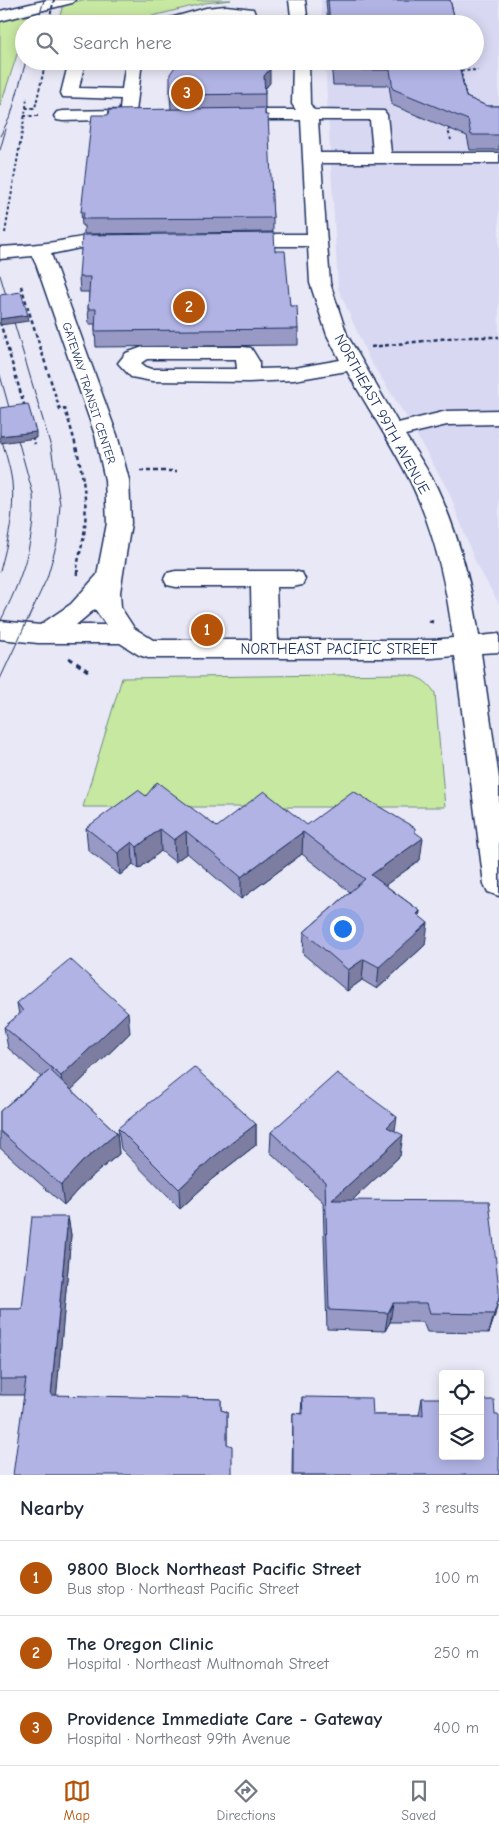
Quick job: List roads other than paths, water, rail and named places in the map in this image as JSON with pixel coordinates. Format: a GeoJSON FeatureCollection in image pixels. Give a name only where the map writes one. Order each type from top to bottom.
{"type":"FeatureCollection","features":[{"type":"Feature","properties":{"kind":"main road"},"geometry":{"type":"LineString","coordinates":[[0,16],[67,0]]}},
{"type":"Feature","properties":{"kind":"main road"},"geometry":{"type":"LineString","coordinates":[[297,0],[299,15]]}},
{"type":"Feature","properties":{"kind":"main road"},"geometry":{"type":"LineString","coordinates":[[210,15],[219,10],[234,9],[247,12],[248,15]]}},
{"type":"Feature","properties":{"kind":"main road"},"geometry":{"type":"LineString","coordinates":[[75,70],[69,93],[130,94]]}},
{"type":"Feature","properties":{"kind":"main road"},"geometry":{"type":"LineString","coordinates":[[128,115],[133,70]]}},
{"type":"Feature","properties":{"kind":"main road","name":"NORTHEAST 99TH AVENUE"},"geometry":{"type":"LineString","coordinates":[[301,70],[301,104],[309,115],[320,283],[337,334],[351,364],[424,486],[438,518],[458,590],[496,839],[499,884]]}},
{"type":"Feature","properties":{"kind":"main road"},"geometry":{"type":"LineString","coordinates":[[63,116],[147,115]]}},
{"type":"Feature","properties":{"kind":"main road"},"geometry":{"type":"LineString","coordinates":[[215,115],[378,115],[383,158]]}},
{"type":"Feature","properties":{"kind":"main road"},"geometry":{"type":"LineString","coordinates":[[312,158],[499,158]]}},
{"type":"Feature","properties":{"kind":"main road"},"geometry":{"type":"LineString","coordinates":[[220,240],[316,240]]}},
{"type":"Feature","properties":{"kind":"main road"},"geometry":{"type":"LineString","coordinates":[[0,253],[47,249],[80,242],[134,241]]}},
{"type":"Feature","properties":{"kind":"main road","name":"GATEWAY TRANSIT CENTER"},"geometry":{"type":"LineString","coordinates":[[47,249],[46,264],[106,435],[118,480],[119,523],[107,592],[108,609],[125,634],[148,649]]}},
{"type":"Feature","properties":{"kind":"main road"},"geometry":{"type":"LineString","coordinates":[[248,376],[248,361],[243,353],[143,353],[129,363],[139,372],[152,375],[200,376],[248,376],[294,374],[351,364]]}},
{"type":"Feature","properties":{"kind":"main road"},"geometry":{"type":"LineString","coordinates":[[392,431],[447,418],[499,417]]}},
{"type":"Feature","properties":{"kind":"main road"},"geometry":{"type":"LineString","coordinates":[[45,634],[80,610],[109,578]]}},
{"type":"Feature","properties":{"kind":"main road"},"geometry":{"type":"LineString","coordinates":[[263,579],[265,649]]}},
{"type":"Feature","properties":{"kind":"main road"},"geometry":{"type":"LineString","coordinates":[[176,580],[294,580]]}},
{"type":"Feature","properties":{"kind":"main road"},"geometry":{"type":"LineString","coordinates":[[0,630],[45,634],[125,634]]}},
{"type":"Feature","properties":{"kind":"main road","name":"NORTHEAST PACIFIC STREET"},"geometry":{"type":"LineString","coordinates":[[148,649],[432,649],[499,643]]}},
{"type":"Feature","properties":{"kind":"tram line"},"geometry":{"type":"LineString","coordinates":[[40,15],[44,0]]}},
{"type":"Feature","properties":{"kind":"tram line"},"geometry":{"type":"LineString","coordinates":[[0,136],[11,115],[24,70]]}},
{"type":"Feature","properties":{"kind":"tram line"},"geometry":{"type":"LineString","coordinates":[[0,150],[6,129]]}},
{"type":"Feature","properties":{"kind":"tram line"},"geometry":{"type":"LineString","coordinates":[[0,275],[51,447],[60,504],[57,543],[47,578],[0,679]]}},
{"type":"Feature","properties":{"kind":"tram line"},"geometry":{"type":"LineString","coordinates":[[0,375],[33,494],[32,528],[26,560],[0,622]]}},
{"type":"Feature","properties":{"kind":"tram line"},"geometry":{"type":"LineString","coordinates":[[0,433],[10,470],[13,493],[10,527],[0,571]]}},
{"type":"Feature","properties":{"kind":"place","name":"Providence Immediate Care - Gateway"},"geometry":{"type":"Point","coordinates":[187,93]}},
{"type":"Feature","properties":{"kind":"place","name":"The Oregon Clinic"},"geometry":{"type":"Point","coordinates":[189,307]}},
{"type":"Feature","properties":{"kind":"place","name":"9800 Block Northeast Pacific Street"},"geometry":{"type":"Point","coordinates":[207,630]}}]}
